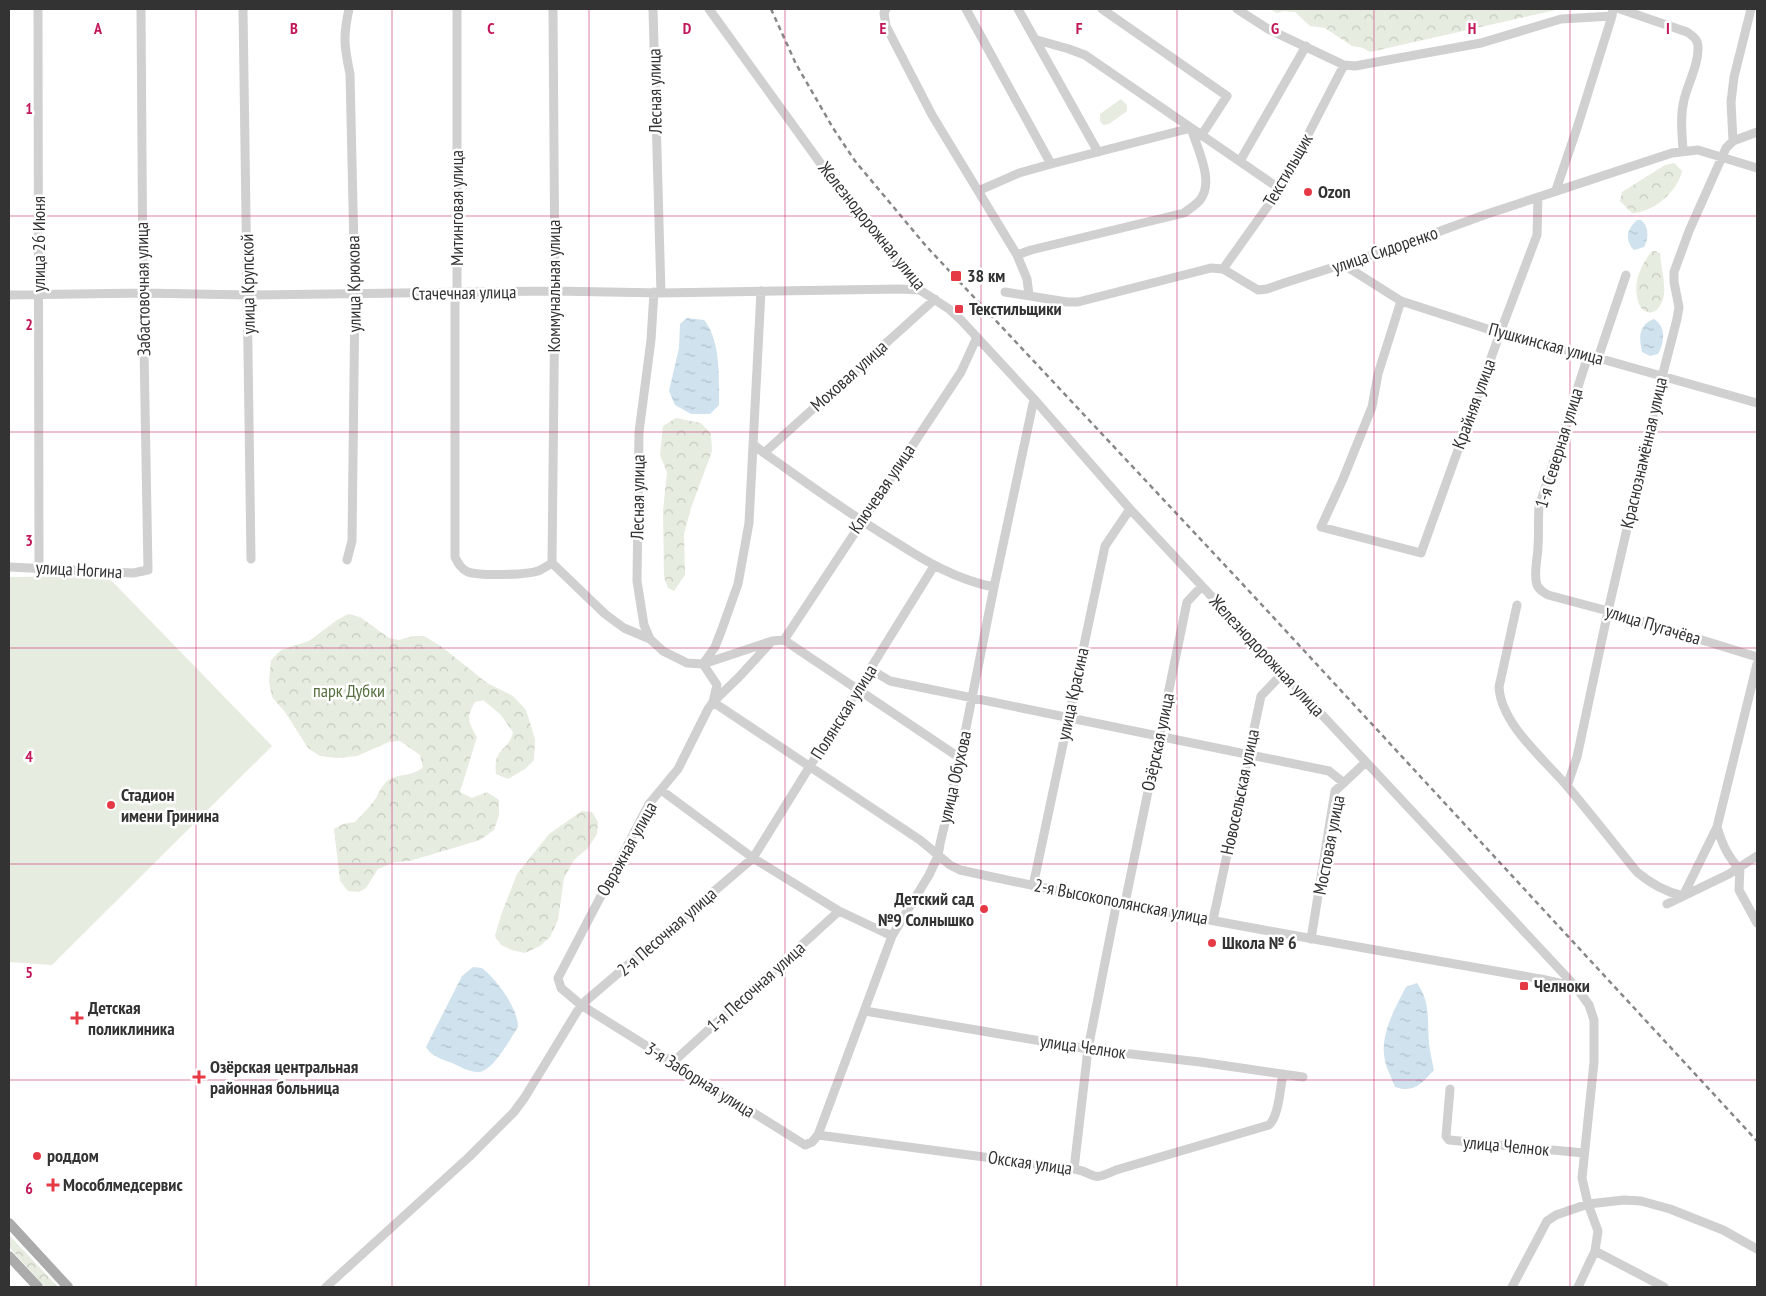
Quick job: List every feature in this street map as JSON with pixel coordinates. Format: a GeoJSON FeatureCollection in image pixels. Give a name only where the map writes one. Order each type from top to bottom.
{"type":"FeatureCollection","features":[{"type":"Feature","properties":{"kind":"main road"},"geometry":{"type":"LineString","coordinates":[[9,1223],[68,1287]]}},
{"type":"Feature","properties":{"kind":"main road"},"geometry":{"type":"LineString","coordinates":[[9,1256],[38,1287]]}},
{"type":"Feature","properties":{"kind":"street","name":"улица 26 Июня"},"geometry":{"type":"LineString","coordinates":[[38,9],[39,568]]}},
{"type":"Feature","properties":{"kind":"street","name":"Забастовочная улица"},"geometry":{"type":"LineString","coordinates":[[141,9],[142,293],[148,570]]}},
{"type":"Feature","properties":{"kind":"street","name":"улица Крупской"},"geometry":{"type":"LineString","coordinates":[[243,9],[251,559]]}},
{"type":"Feature","properties":{"kind":"street","name":"улица Крюкова"},"geometry":{"type":"LineString","coordinates":[[347,560],[352,541],[355,294],[350,74],[345,51],[344,32],[349,9]]}},
{"type":"Feature","properties":{"kind":"street","name":"Митинговая улица"},"geometry":{"type":"LineString","coordinates":[[457,9],[455,557],[460,566],[476,574],[523,574],[538,571],[552,563]]}},
{"type":"Feature","properties":{"kind":"street","name":"Коммунальная улица"},"geometry":{"type":"LineString","coordinates":[[552,563],[554,292],[553,9]]}},
{"type":"Feature","properties":{"kind":"street","name":"Лесная улица"},"geometry":{"type":"LineString","coordinates":[[650,639],[644,625],[637,581],[639,432],[657,292],[653,9]]}},
{"type":"Feature","properties":{"kind":"street","name":"Железнодорожная улица"},"geometry":{"type":"LineString","coordinates":[[709,9],[834,182],[920,290],[949,309],[977,337],[1034,398],[1130,509],[1576,987],[1589,1006],[1594,1020],[1594,1062],[1582,1178],[1588,1204],[1598,1231],[1595,1251]]}},
{"type":"Feature","properties":{"kind":"street"},"geometry":{"type":"LineString","coordinates":[[886,9],[884,13],[886,26],[932,116],[1016,255],[1027,279],[1029,296]]}},
{"type":"Feature","properties":{"kind":"street"},"geometry":{"type":"LineString","coordinates":[[966,9],[1051,164]]}},
{"type":"Feature","properties":{"kind":"street"},"geometry":{"type":"LineString","coordinates":[[1102,9],[1227,96],[1201,136]]}},
{"type":"Feature","properties":{"kind":"street"},"geometry":{"type":"LineString","coordinates":[[1237,9],[1268,29],[1344,65],[1355,66],[1481,43],[1561,19],[1612,12],[1556,190]]}},
{"type":"Feature","properties":{"kind":"street"},"geometry":{"type":"LineString","coordinates":[[1620,9],[1687,32],[1694,37],[1698,44],[1697,58],[1684,101],[1681,122],[1683,150]]}},
{"type":"Feature","properties":{"kind":"street"},"geometry":{"type":"LineString","coordinates":[[1733,141],[1731,102],[1734,77],[1752,9]]}},
{"type":"Feature","properties":{"kind":"street"},"geometry":{"type":"LineString","coordinates":[[1019,10],[1098,152]]}},
{"type":"Feature","properties":{"kind":"street"},"geometry":{"type":"LineString","coordinates":[[1037,40],[1085,55],[1280,189]]}},
{"type":"Feature","properties":{"kind":"street"},"geometry":{"type":"LineString","coordinates":[[1240,161],[1306,46]]}},
{"type":"Feature","properties":{"kind":"street","name":"Текстильщик"},"geometry":{"type":"LineString","coordinates":[[1223,269],[1280,189],[1344,65]]}},
{"type":"Feature","properties":{"kind":"street"},"geometry":{"type":"LineString","coordinates":[[978,191],[1019,173],[1190,128]]}},
{"type":"Feature","properties":{"kind":"street"},"geometry":{"type":"LineString","coordinates":[[1016,255],[1184,213],[1201,200],[1206,188],[1207,177],[1190,128]]}},
{"type":"Feature","properties":{"kind":"street"},"geometry":{"type":"LineString","coordinates":[[1721,156],[1733,141],[1757,132]]}},
{"type":"Feature","properties":{"kind":"street","name":"улица Сидоренко"},"geometry":{"type":"LineString","coordinates":[[1223,269],[1258,290],[1267,289],[1394,248],[1556,190],[1683,150],[1698,150],[1757,168]]}},
{"type":"Feature","properties":{"kind":"street","name":"Краснознамённая улица"},"geometry":{"type":"LineString","coordinates":[[1566,786],[1577,757],[1608,611],[1677,319],[1679,307],[1674,272],[1721,156]]}},
{"type":"Feature","properties":{"kind":"street","name":"Крайняя улица"},"geometry":{"type":"LineString","coordinates":[[1401,301],[1378,374],[1372,407],[1321,527],[1421,553],[1537,235],[1538,197]]}},
{"type":"Feature","properties":{"kind":"street","name":"Пушкинская улица"},"geometry":{"type":"LineString","coordinates":[[1344,264],[1401,301],[1500,333],[1598,358],[1757,403]]}},
{"type":"Feature","properties":{"kind":"street"},"geometry":{"type":"LineString","coordinates":[[1005,292],[1078,302],[1211,268],[1223,269]]}},
{"type":"Feature","properties":{"kind":"street"},"geometry":{"type":"LineString","coordinates":[[1598,358],[1626,275]]}},
{"type":"Feature","properties":{"kind":"street","name":"Стачечная улица"},"geometry":{"type":"LineString","coordinates":[[9,295],[920,290]]}},
{"type":"Feature","properties":{"kind":"street"},"geometry":{"type":"LineString","coordinates":[[704,664],[715,647],[738,584],[749,523],[761,291]]}},
{"type":"Feature","properties":{"kind":"street","name":"Моховая улица"},"geometry":{"type":"LineString","coordinates":[[764,454],[935,299]]}},
{"type":"Feature","properties":{"kind":"street","name":"Ключевая улица"},"geometry":{"type":"LineString","coordinates":[[784,640],[961,372],[977,337]]}},
{"type":"Feature","properties":{"kind":"street","name":"1-я Северная улица"},"geometry":{"type":"LineString","coordinates":[[1548,595],[1540,590],[1536,584],[1539,507],[1588,356]]}},
{"type":"Feature","properties":{"kind":"street","name":"улица Обухова"},"geometry":{"type":"LineString","coordinates":[[818,1135],[892,936],[929,875],[938,856],[1034,398]]}},
{"type":"Feature","properties":{"kind":"street"},"geometry":{"type":"LineString","coordinates":[[753,444],[764,454],[861,521],[934,566],[979,584],[994,587]]}},
{"type":"Feature","properties":{"kind":"street","name":"улица Красина"},"geometry":{"type":"LineString","coordinates":[[1033,886],[1105,546],[1130,509]]}},
{"type":"Feature","properties":{"kind":"street"},"geometry":{"type":"LineString","coordinates":[[552,563],[605,614],[624,628],[650,639],[663,651],[679,659],[688,663],[704,664],[772,640],[784,640],[960,758]]}},
{"type":"Feature","properties":{"kind":"street","name":"Полянская улица"},"geometry":{"type":"LineString","coordinates":[[753,858],[934,566]]}},
{"type":"Feature","properties":{"kind":"street","name":"улица Ногина"},"geometry":{"type":"LineString","coordinates":[[9,567],[133,572],[148,570]]}},
{"type":"Feature","properties":{"kind":"street","name":"Озёрская улица"},"geometry":{"type":"LineString","coordinates":[[1074,1169],[1088,1050],[1159,736],[1187,602],[1202,586]]}},
{"type":"Feature","properties":{"kind":"street","name":"улица Пугачёва"},"geometry":{"type":"LineString","coordinates":[[1548,595],[1608,611],[1757,657]]}},
{"type":"Feature","properties":{"kind":"street"},"geometry":{"type":"LineString","coordinates":[[1517,605],[1499,687],[1504,708],[1525,741],[1566,786],[1637,872],[1646,880],[1670,893],[1683,896]]}},
{"type":"Feature","properties":{"kind":"street","name":"Овражная улица"},"geometry":{"type":"LineString","coordinates":[[581,1005],[561,988],[558,978],[649,804],[678,769],[713,702],[739,677],[772,640]]}},
{"type":"Feature","properties":{"kind":"street"},"geometry":{"type":"LineString","coordinates":[[704,664],[716,685],[713,702]]}},
{"type":"Feature","properties":{"kind":"street"},"geometry":{"type":"LineString","coordinates":[[1683,896],[1717,828],[1757,664]]}},
{"type":"Feature","properties":{"kind":"street"},"geometry":{"type":"LineString","coordinates":[[870,669],[890,681],[1329,771],[1344,783]]}},
{"type":"Feature","properties":{"kind":"street","name":"Новосельская улица"},"geometry":{"type":"LineString","coordinates":[[1213,920],[1261,696],[1283,673]]}},
{"type":"Feature","properties":{"kind":"street","name":"2-я Высокополянская улица"},"geometry":{"type":"LineString","coordinates":[[713,702],[920,840],[938,856],[960,870],[1033,886],[1311,939],[1542,978],[1576,987]]}},
{"type":"Feature","properties":{"kind":"street","name":"Мостовая улица"},"geometry":{"type":"LineString","coordinates":[[1311,939],[1335,791],[1366,762]]}},
{"type":"Feature","properties":{"kind":"street"},"geometry":{"type":"LineString","coordinates":[[661,790],[753,858],[839,912],[892,936]]}},
{"type":"Feature","properties":{"kind":"street"},"geometry":{"type":"LineString","coordinates":[[1717,828],[1722,845],[1732,861],[1740,867]]}},
{"type":"Feature","properties":{"kind":"street"},"geometry":{"type":"LineString","coordinates":[[1667,904],[1740,867],[1757,856]]}},
{"type":"Feature","properties":{"kind":"street","name":"2-я Песочная улица"},"geometry":{"type":"LineString","coordinates":[[326,1287],[469,1157],[514,1112],[581,1005],[753,858]]}},
{"type":"Feature","properties":{"kind":"street"},"geometry":{"type":"LineString","coordinates":[[1740,867],[1740,890],[1757,923]]}},
{"type":"Feature","properties":{"kind":"street","name":"1-я Песочная улица"},"geometry":{"type":"LineString","coordinates":[[672,1063],[839,912]]}},
{"type":"Feature","properties":{"kind":"street","name":"3-я Заборная улица"},"geometry":{"type":"LineString","coordinates":[[581,1005],[672,1063],[806,1144],[812,1142],[818,1135]]}},
{"type":"Feature","properties":{"kind":"street","name":"улица Челнок"},"geometry":{"type":"LineString","coordinates":[[865,1011],[1088,1050],[1200,1062],[1303,1077]]}},
{"type":"Feature","properties":{"kind":"street","name":"Окская улица"},"geometry":{"type":"LineString","coordinates":[[818,1135],[1083,1170],[1092,1177],[1099,1178],[1116,1170],[1268,1125],[1274,1121],[1283,1074]]}},
{"type":"Feature","properties":{"kind":"street","name":"улица Челнок"},"geometry":{"type":"LineString","coordinates":[[1450,1089],[1446,1136],[1449,1140],[1584,1153]]}},
{"type":"Feature","properties":{"kind":"street"},"geometry":{"type":"LineString","coordinates":[[1512,1287],[1548,1221],[1556,1215],[1588,1204],[1624,1200],[1641,1201],[1670,1209],[1723,1230],[1757,1249]]}},
{"type":"Feature","properties":{"kind":"street"},"geometry":{"type":"LineString","coordinates":[[1578,1287],[1595,1251],[1664,1287]]}},
{"type":"Feature","properties":{"kind":"green space"},"geometry":{"type":"Polygon","coordinates":[[[1270,9],[1560,9],[1370,52],[1363,48],[1352,46],[1325,28],[1310,26],[1295,12],[1283,11],[1277,13],[1270,9]]]}},
{"type":"Feature","properties":{"kind":"green space"},"geometry":{"type":"Polygon","coordinates":[[[1121,99],[1127,105],[1127,111],[1109,124],[1103,125],[1100,121],[1100,114],[1121,99]]]}},
{"type":"Feature","properties":{"kind":"green space"},"geometry":{"type":"Polygon","coordinates":[[[1674,163],[1682,171],[1680,179],[1670,193],[1656,205],[1640,212],[1632,213],[1620,201],[1622,192],[1665,165],[1674,163]]]}},
{"type":"Feature","properties":{"kind":"green space"},"geometry":{"type":"Polygon","coordinates":[[[1652,251],[1660,254],[1664,293],[1659,308],[1649,312],[1641,308],[1636,287],[1641,268],[1652,251]]]}},
{"type":"Feature","properties":{"kind":"green space"},"geometry":{"type":"Polygon","coordinates":[[[676,418],[701,423],[711,434],[712,451],[691,508],[684,534],[685,575],[674,591],[668,588],[664,577],[663,511],[667,472],[660,455],[663,426],[676,418]]]}},
{"type":"Feature","properties":{"kind":"green space","name":"Стадион имени Гринина"},"geometry":{"type":"Polygon","coordinates":[[[107,576],[272,746],[52,965],[9,962],[9,577],[107,576]]]}},
{"type":"Feature","properties":{"kind":"green space","name":"парк Дубки"},"geometry":{"type":"Polygon","coordinates":[[[348,614],[360,617],[389,638],[399,640],[413,636],[424,636],[442,647],[487,683],[513,696],[526,710],[535,739],[534,760],[525,769],[508,779],[496,774],[497,758],[508,743],[513,732],[500,714],[483,700],[475,702],[470,712],[469,720],[477,737],[460,792],[472,798],[487,792],[499,800],[499,815],[494,830],[480,840],[410,861],[395,862],[378,869],[366,888],[359,892],[348,891],[340,881],[334,829],[343,824],[355,822],[390,779],[411,774],[423,767],[420,755],[400,741],[389,742],[357,756],[337,758],[320,756],[308,748],[285,712],[272,697],[269,681],[271,660],[281,650],[309,641],[348,614]]]}},
{"type":"Feature","properties":{"kind":"green space"},"geometry":{"type":"Polygon","coordinates":[[[582,811],[592,812],[598,822],[597,834],[588,848],[574,860],[564,878],[558,920],[550,937],[540,946],[525,953],[501,945],[495,936],[517,874],[549,834],[582,811]]]}},
{"type":"Feature","properties":{"kind":"green space"},"geometry":{"type":"Polygon","coordinates":[[[9,1235],[58,1287],[45,1287],[9,1247],[9,1235]]]}},
{"type":"Feature","properties":{"kind":"water"},"geometry":{"type":"Polygon","coordinates":[[[1637,220],[1641,220],[1647,229],[1647,240],[1644,247],[1634,250],[1629,242],[1628,235],[1631,227],[1637,220]]]}},
{"type":"Feature","properties":{"kind":"water"},"geometry":{"type":"Polygon","coordinates":[[[687,318],[704,320],[714,338],[719,372],[719,405],[710,414],[691,414],[675,405],[669,391],[679,348],[680,324],[687,318]]]}},
{"type":"Feature","properties":{"kind":"water"},"geometry":{"type":"Polygon","coordinates":[[[1654,319],[1661,326],[1663,340],[1658,354],[1650,356],[1642,352],[1640,337],[1642,328],[1654,319]]]}},
{"type":"Feature","properties":{"kind":"water"},"geometry":{"type":"Polygon","coordinates":[[[473,967],[482,968],[506,995],[514,1011],[518,1027],[495,1061],[483,1071],[478,1072],[468,1070],[438,1057],[426,1047],[462,976],[473,967]]]}},
{"type":"Feature","properties":{"kind":"water"},"geometry":{"type":"Polygon","coordinates":[[[1417,983],[1426,1005],[1429,1043],[1434,1070],[1417,1086],[1402,1089],[1395,1087],[1387,1068],[1384,1042],[1389,1022],[1406,987],[1417,983]]]}},
{"type":"Feature","properties":{"kind":"railway"},"geometry":{"type":"LineString","coordinates":[[771,9],[796,64],[833,128],[855,161],[926,246],[1249,591],[1757,1141]]}},
{"type":"Feature","properties":{"kind":"place","name":"Ozon"},"geometry":{"type":"Point","coordinates":[1308,192]}},
{"type":"Feature","properties":{"kind":"place","name":"38 км"},"geometry":{"type":"Point","coordinates":[956,276]}},
{"type":"Feature","properties":{"kind":"place","name":"Текстильщики"},"geometry":{"type":"Point","coordinates":[959,309]}},
{"type":"Feature","properties":{"kind":"place","name":"Стадион имени Гринина"},"geometry":{"type":"Point","coordinates":[111,805]}},
{"type":"Feature","properties":{"kind":"place","name":"Детский сад №9 Солнышко"},"geometry":{"type":"Point","coordinates":[984,909]}},
{"type":"Feature","properties":{"kind":"place","name":"Школа № 6"},"geometry":{"type":"Point","coordinates":[1212,943]}},
{"type":"Feature","properties":{"kind":"place","name":"Челноки"},"geometry":{"type":"Point","coordinates":[1524,986]}},
{"type":"Feature","properties":{"kind":"place","name":"Детская поликлиника"},"geometry":{"type":"Point","coordinates":[77,1018]}},
{"type":"Feature","properties":{"kind":"place","name":"Озёрская центральная районная больница"},"geometry":{"type":"Point","coordinates":[199,1077]}},
{"type":"Feature","properties":{"kind":"place","name":"роддом"},"geometry":{"type":"Point","coordinates":[37,1156]}},
{"type":"Feature","properties":{"kind":"place","name":"Мособлмедсервис"},"geometry":{"type":"Point","coordinates":[53,1185]}}]}
